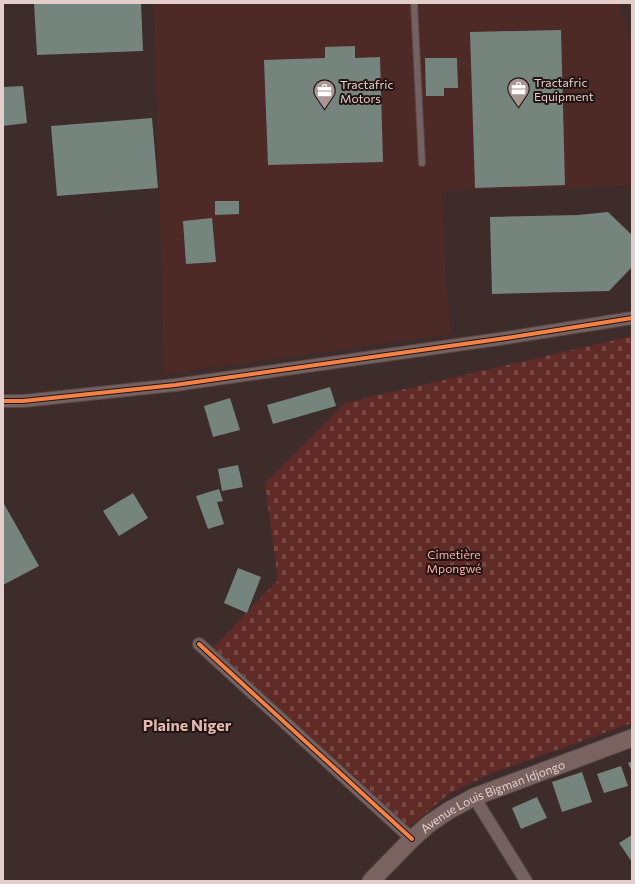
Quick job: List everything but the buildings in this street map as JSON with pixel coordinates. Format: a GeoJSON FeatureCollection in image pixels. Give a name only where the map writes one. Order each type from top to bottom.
{"type":"FeatureCollection","features":[{"type":"Feature","properties":{"kind":"main road","name":"Avenue Louis Bigman Idjongo"},"geometry":{"type":"LineString","coordinates":[[371,881],[412,839],[448,811],[474,797],[632,738]]}},
{"type":"Feature","properties":{"kind":"street"},"geometry":{"type":"LineString","coordinates":[[3,401],[23,401],[175,385],[506,338],[632,318]]}},
{"type":"Feature","properties":{"kind":"street"},"geometry":{"type":"LineString","coordinates":[[199,644],[412,839]]}},
{"type":"Feature","properties":{"kind":"street"},"geometry":{"type":"LineString","coordinates":[[474,797],[526,881]]}},
{"type":"Feature","properties":{"kind":"lane"},"geometry":{"type":"LineString","coordinates":[[414,3],[422,163]]}},
{"type":"Feature","properties":{"kind":"shaded area"},"geometry":{"type":"Polygon","coordinates":[[[154,3],[619,3],[632,46],[632,185],[576,188],[442,190],[446,280],[451,334],[164,374],[154,3]]]}},
{"type":"Feature","properties":{"kind":"green space","name":"Cimetière Mpongwé"},"geometry":{"type":"Polygon","coordinates":[[[632,336],[632,723],[492,773],[450,793],[406,829],[212,649],[278,580],[265,483],[345,403],[632,336]]]}},
{"type":"Feature","properties":{"kind":"cycle path"},"geometry":{"type":"LineString","coordinates":[[3,401],[23,401],[175,385],[506,338],[632,318]]}},
{"type":"Feature","properties":{"kind":"cycle path"},"geometry":{"type":"LineString","coordinates":[[199,644],[412,839]]}},
{"type":"Feature","properties":{"kind":"place","name":"Tractafric Equipment"},"geometry":{"type":"Point","coordinates":[518,108]}},
{"type":"Feature","properties":{"kind":"place","name":"Tractafric Motors"},"geometry":{"type":"Point","coordinates":[324,110]}},
{"type":"Feature","properties":{"kind":"district","name":"Plaine Niger"},"geometry":{"type":"Point","coordinates":[187,724]}}]}
